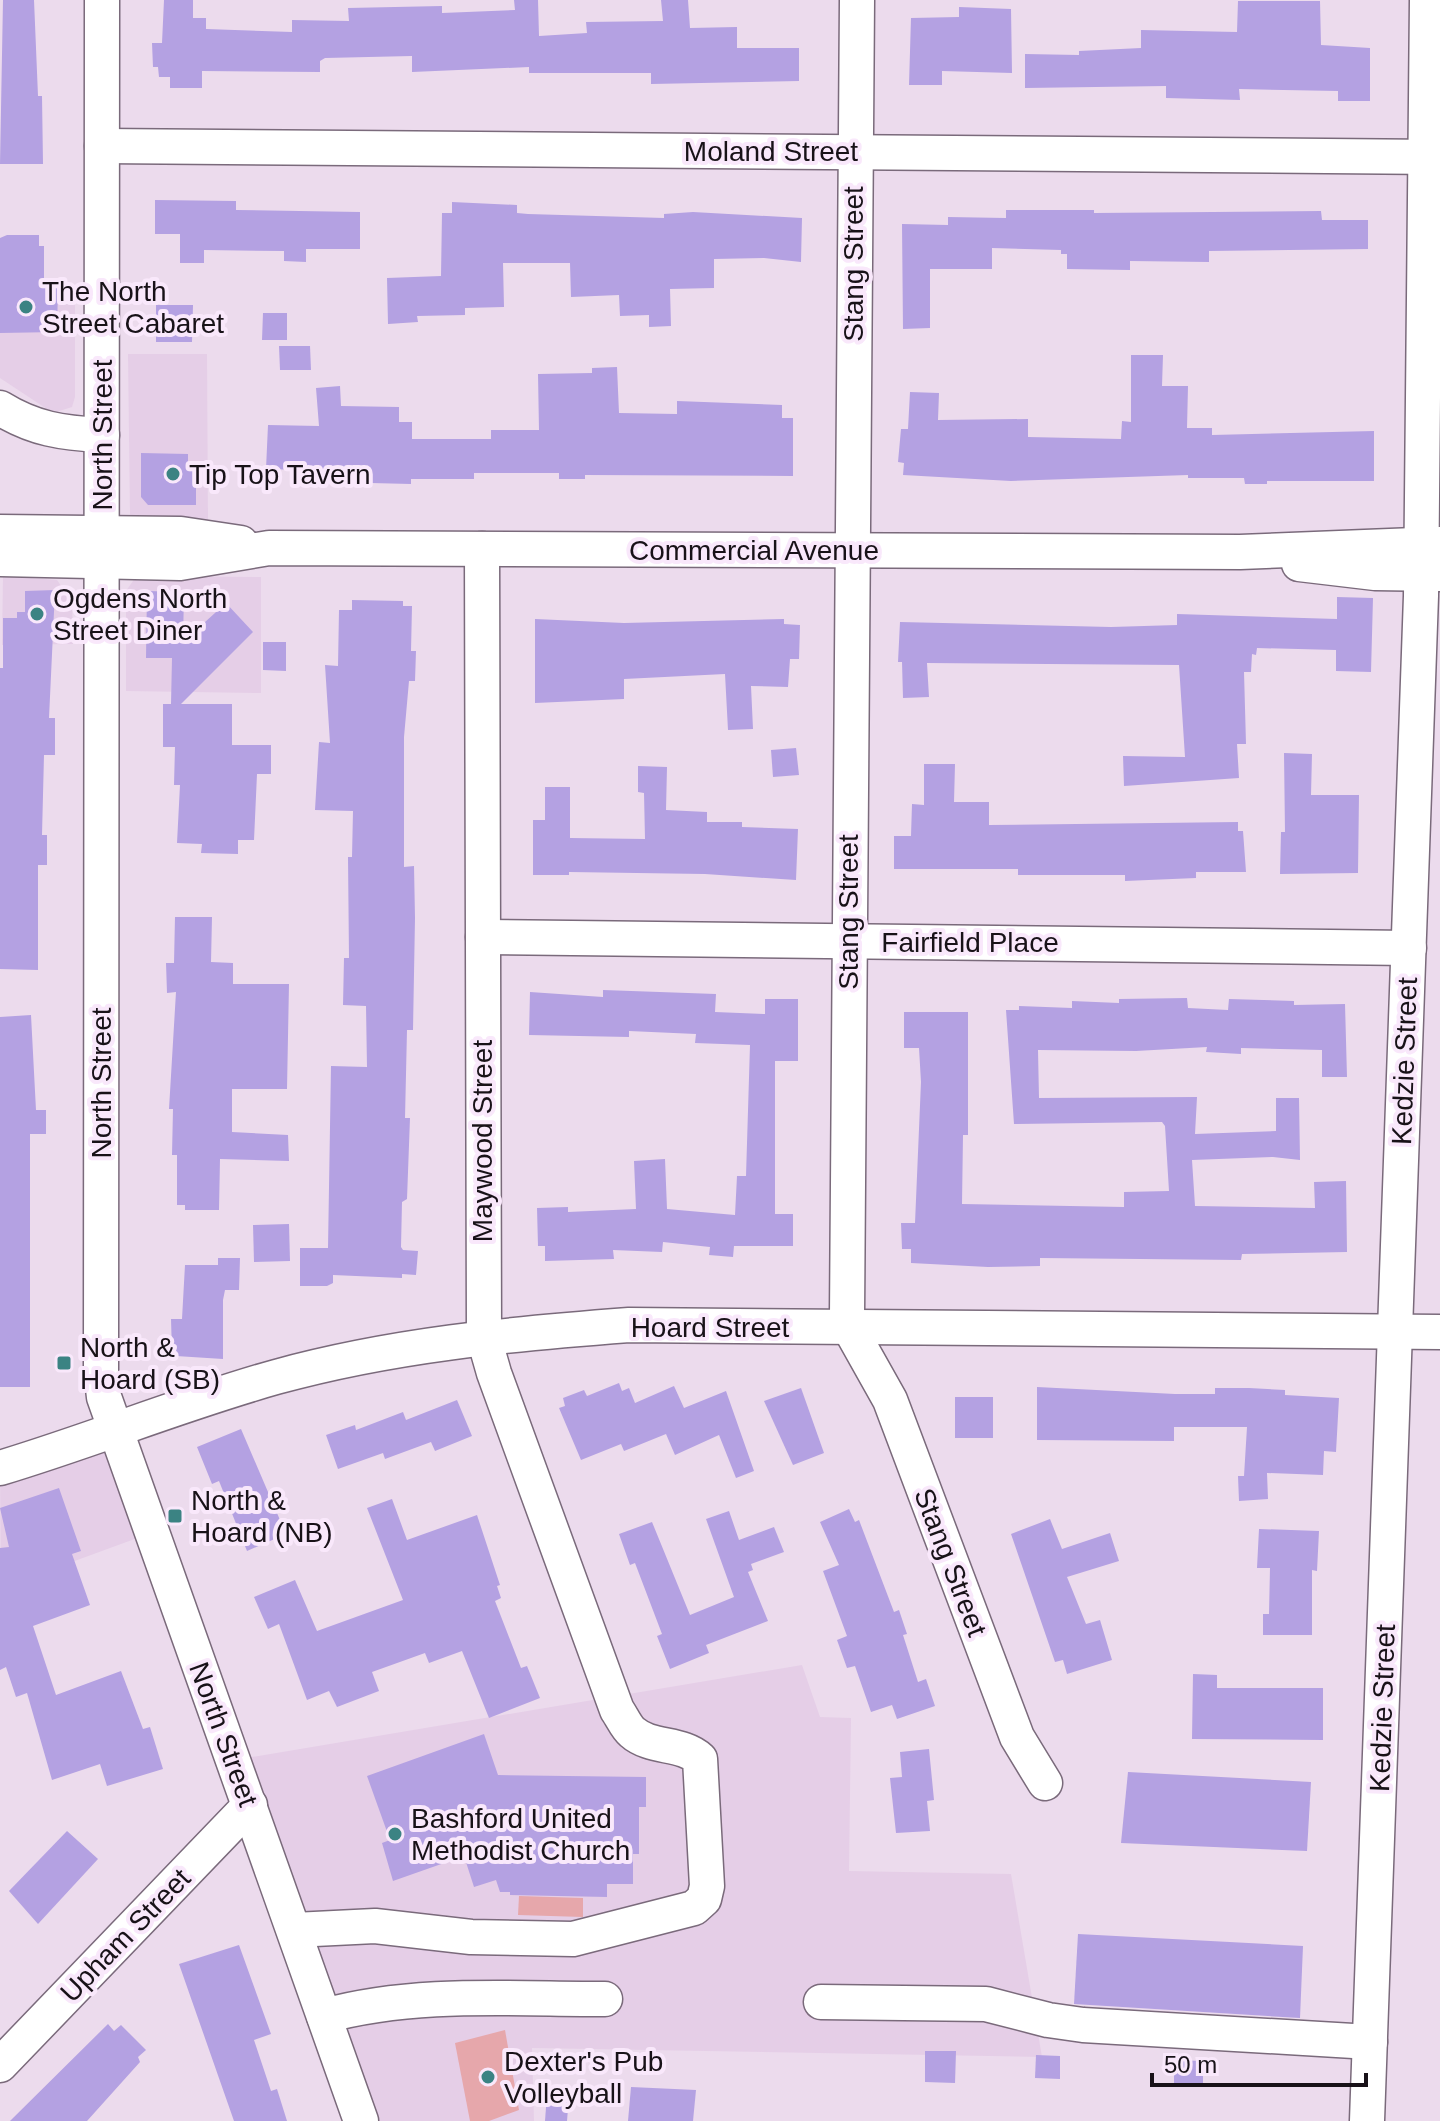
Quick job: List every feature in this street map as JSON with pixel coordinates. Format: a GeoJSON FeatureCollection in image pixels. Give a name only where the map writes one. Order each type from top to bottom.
{"type":"FeatureCollection","features":[{"type":"Feature","properties":{"kind":"street","name":"North Street"},"geometry":{"type":"LineString","coordinates":[[102,0],[101,1371],[104,1397],[361,2121]]}},
{"type":"Feature","properties":{"kind":"street","name":"Stang Street"},"geometry":{"type":"LineString","coordinates":[[857,0],[847,941],[849,1327],[890,1400],[1017,1737],[1045,1783]]}},
{"type":"Feature","properties":{"kind":"street","name":"Kedzie Street"},"geometry":{"type":"LineString","coordinates":[[1367,2121],[1409,948],[1431,559],[1432,157],[1427,0]]}},
{"type":"Feature","properties":{"kind":"street","name":"Moland Street"},"geometry":{"type":"LineString","coordinates":[[102,146],[1432,157]]}},
{"type":"Feature","properties":{"kind":"street"},"geometry":{"type":"LineString","coordinates":[[0,408],[25,424],[54,433],[102,435]]}},
{"type":"Feature","properties":{"kind":"street","name":"Commercial Avenue"},"geometry":{"type":"LineString","coordinates":[[0,532],[180,563],[269,548],[1240,552],[1346,570],[1431,559]]}},
{"type":"Feature","properties":{"kind":"street","name":"Commercial Avenue"},"geometry":{"type":"LineString","coordinates":[[0,559],[102,548]]}},
{"type":"Feature","properties":{"kind":"street","name":"Maywood Street"},"geometry":{"type":"LineString","coordinates":[[294,1930],[375,1926],[471,1937],[573,1939],[694,1908],[704,1899],[707,1886],[700,1759],[693,1752],[645,1740],[631,1731],[617,1710],[565,1573],[484,1338],[482,549]]}},
{"type":"Feature","properties":{"kind":"street","name":"Fairfield Place"},"geometry":{"type":"LineString","coordinates":[[483,937],[1409,948]]}},
{"type":"Feature","properties":{"kind":"street","name":"Hoard Street"},"geometry":{"type":"LineString","coordinates":[[0,1468],[277,1377],[357,1358],[484,1338],[629,1325],[1440,1332]]}},
{"type":"Feature","properties":{"kind":"street","name":"Upham Street"},"geometry":{"type":"LineString","coordinates":[[0,2065],[250,1805]]}},
{"type":"Feature","properties":{"kind":"street"},"geometry":{"type":"LineString","coordinates":[[324,2016],[361,2006],[416,1999],[605,1999]]}},
{"type":"Feature","properties":{"kind":"street"},"geometry":{"type":"LineString","coordinates":[[821,2002],[986,2004],[1048,2020],[1083,2025],[1370,2042]]}},
{"type":"Feature","properties":{"kind":"shaded area"},"geometry":{"type":"Polygon","coordinates":[[[0,284],[75,285],[75,397],[72,407],[53,413],[0,378],[0,284]]]}},
{"type":"Feature","properties":{"kind":"shaded area"},"geometry":{"type":"Polygon","coordinates":[[[128,354],[207,354],[208,523],[132,518],[130,514],[128,354]]]}},
{"type":"Feature","properties":{"kind":"shaded area"},"geometry":{"type":"Polygon","coordinates":[[[3,576],[57,580],[72,602],[73,644],[2,645],[3,576]]]}},
{"type":"Feature","properties":{"kind":"shaded area"},"geometry":{"type":"Polygon","coordinates":[[[261,577],[261,693],[126,691],[126,591],[135,578],[261,577]]]}},
{"type":"Feature","properties":{"kind":"shaded area"},"geometry":{"type":"Polygon","coordinates":[[[116,1430],[151,1533],[1,1588],[0,1468],[116,1430]]]}},
{"type":"Feature","properties":{"kind":"shaded area"},"geometry":{"type":"Polygon","coordinates":[[[802,1665],[820,1717],[851,1718],[849,1871],[1011,1874],[1042,2057],[532,2048],[534,2121],[361,2121],[234,1760],[802,1665]]]}},
{"type":"Feature","properties":{"kind":"shaded area"},"geometry":{"type":"Polygon","coordinates":[[[519,1896],[583,1898],[583,1917],[518,1915],[519,1896]]]}},
{"type":"Feature","properties":{"kind":"shaded area","name":"Dexter's Pub Volleyball"},"geometry":{"type":"Polygon","coordinates":[[[505,2030],[519,2110],[489,2121],[470,2121],[455,2043],[505,2030]]]}},
{"type":"Feature","properties":{"kind":"building"},"geometry":{"type":"Polygon","coordinates":[[[3,0],[34,0],[38,96],[42,96],[43,164],[0,164],[3,0]]]}},
{"type":"Feature","properties":{"kind":"building"},"geometry":{"type":"Polygon","coordinates":[[[164,0],[193,0],[193,18],[206,18],[206,29],[292,32],[292,20],[349,21],[348,8],[442,6],[442,13],[515,10],[514,0],[538,0],[539,36],[587,33],[586,22],[663,21],[661,0],[688,0],[690,28],[737,27],[737,48],[799,48],[799,81],[651,84],[651,73],[529,73],[529,67],[412,72],[412,56],[325,58],[320,61],[320,72],[202,71],[202,88],[170,88],[170,77],[159,77],[158,67],[153,67],[152,43],[162,43],[164,0]]]}},
{"type":"Feature","properties":{"kind":"building"},"geometry":{"type":"Polygon","coordinates":[[[1238,1],[1320,1],[1321,45],[1370,48],[1370,101],[1338,101],[1338,91],[1239,89],[1240,100],[1166,98],[1166,86],[1025,88],[1025,54],[1079,55],[1079,51],[1141,48],[1141,30],[1237,32],[1238,1]]]}},
{"type":"Feature","properties":{"kind":"building"},"geometry":{"type":"Polygon","coordinates":[[[959,7],[1011,9],[1012,73],[942,71],[942,85],[909,85],[911,18],[959,17],[959,7]]]}},
{"type":"Feature","properties":{"kind":"building"},"geometry":{"type":"Polygon","coordinates":[[[155,200],[236,201],[236,210],[360,212],[360,249],[306,249],[306,262],[284,261],[284,251],[204,250],[204,263],[180,263],[180,234],[155,234],[155,200]]]}},
{"type":"Feature","properties":{"kind":"building"},"geometry":{"type":"Polygon","coordinates":[[[452,202],[517,205],[517,213],[528,214],[664,218],[664,214],[693,212],[802,218],[801,262],[764,258],[714,259],[714,288],[670,289],[671,326],[649,327],[649,315],[620,316],[619,295],[571,297],[570,263],[503,263],[504,307],[465,308],[465,315],[417,316],[418,322],[388,324],[387,278],[441,276],[442,213],[452,213],[452,202]]]}},
{"type":"Feature","properties":{"kind":"building"},"geometry":{"type":"Polygon","coordinates":[[[1006,210],[1094,210],[1094,213],[1321,211],[1322,220],[1368,220],[1368,249],[1209,251],[1209,262],[1130,261],[1130,270],[1067,269],[1067,254],[1061,254],[1061,250],[992,248],[992,269],[930,269],[930,328],[903,329],[902,224],[948,225],[948,217],[1006,218],[1006,210]]]}},
{"type":"Feature","properties":{"kind":"building"},"geometry":{"type":"Polygon","coordinates":[[[7,235],[39,235],[39,246],[44,246],[44,287],[58,287],[57,332],[0,333],[0,238],[7,235]]]}},
{"type":"Feature","properties":{"kind":"building"},"geometry":{"type":"Polygon","coordinates":[[[156,305],[193,305],[192,342],[156,342],[156,305]]]}},
{"type":"Feature","properties":{"kind":"building"},"geometry":{"type":"Polygon","coordinates":[[[263,313],[287,313],[287,340],[262,340],[263,313]]]}},
{"type":"Feature","properties":{"kind":"building"},"geometry":{"type":"Polygon","coordinates":[[[279,346],[310,346],[311,370],[280,370],[279,346]]]}},
{"type":"Feature","properties":{"kind":"building"},"geometry":{"type":"Polygon","coordinates":[[[1131,355],[1163,355],[1162,386],[1188,386],[1187,428],[1212,428],[1212,435],[1374,431],[1374,481],[1267,481],[1267,484],[1245,484],[1244,478],[1188,478],[1188,475],[1011,481],[903,475],[904,463],[898,462],[901,429],[908,429],[910,392],[939,393],[938,420],[1028,419],[1028,437],[1121,439],[1122,421],[1131,422],[1131,355]]]}},
{"type":"Feature","properties":{"kind":"building"},"geometry":{"type":"Polygon","coordinates":[[[617,367],[619,413],[677,414],[677,401],[782,405],[782,418],[793,418],[793,476],[585,475],[585,479],[559,479],[559,473],[474,473],[474,479],[411,479],[411,484],[333,480],[333,471],[266,469],[268,425],[319,426],[316,388],[340,386],[341,406],[399,407],[399,422],[412,422],[412,439],[491,439],[491,430],[539,430],[538,374],[592,373],[592,368],[617,367]]]}},
{"type":"Feature","properties":{"kind":"building","name":"Tip Top Tavern"},"geometry":{"type":"Polygon","coordinates":[[[141,453],[188,454],[188,464],[196,464],[196,505],[148,505],[141,497],[141,453]]]}},
{"type":"Feature","properties":{"kind":"building"},"geometry":{"type":"Polygon","coordinates":[[[55,590],[49,718],[55,718],[55,755],[44,755],[42,835],[47,835],[47,865],[38,865],[38,970],[0,969],[0,668],[3,668],[3,618],[17,618],[17,612],[25,612],[25,591],[55,590]]]}},
{"type":"Feature","properties":{"kind":"building"},"geometry":{"type":"Polygon","coordinates":[[[147,591],[184,592],[183,642],[226,603],[253,632],[181,704],[232,704],[232,745],[271,745],[271,774],[257,774],[254,840],[238,840],[238,854],[201,853],[202,844],[177,843],[180,785],[174,785],[175,747],[163,747],[163,704],[171,704],[172,658],[146,658],[147,591]]]}},
{"type":"Feature","properties":{"kind":"building"},"geometry":{"type":"Polygon","coordinates":[[[1337,597],[1373,598],[1371,672],[1336,671],[1336,650],[1257,648],[1256,655],[1252,654],[1251,672],[1244,672],[1246,744],[1237,744],[1239,778],[1124,786],[1123,756],[1185,757],[1179,665],[927,663],[929,697],[903,698],[902,662],[898,662],[900,622],[1111,627],[1177,625],[1177,614],[1337,619],[1337,597]]]}},
{"type":"Feature","properties":{"kind":"building"},"geometry":{"type":"Polygon","coordinates":[[[352,600],[403,601],[403,606],[412,606],[411,651],[416,651],[415,681],[409,681],[404,737],[404,867],[414,866],[415,918],[413,1030],[407,1030],[405,1118],[410,1118],[407,1199],[402,1202],[401,1247],[403,1250],[418,1251],[416,1275],[402,1274],[402,1278],[333,1275],[333,1283],[327,1286],[300,1286],[300,1248],[328,1248],[331,1066],[367,1067],[366,1006],[343,1005],[344,958],[349,958],[348,857],[352,857],[353,811],[315,810],[319,742],[330,743],[325,665],[338,666],[339,610],[352,610],[352,600]]]}},
{"type":"Feature","properties":{"kind":"building"},"geometry":{"type":"Polygon","coordinates":[[[535,619],[624,623],[784,619],[784,624],[800,625],[799,659],[790,659],[788,687],[751,686],[753,729],[728,730],[725,674],[624,679],[624,699],[535,703],[535,619]]]}},
{"type":"Feature","properties":{"kind":"building"},"geometry":{"type":"Polygon","coordinates":[[[263,642],[286,642],[286,671],[263,670],[263,642]]]}},
{"type":"Feature","properties":{"kind":"building"},"geometry":{"type":"Polygon","coordinates":[[[796,748],[799,775],[773,777],[771,750],[796,748]]]}},
{"type":"Feature","properties":{"kind":"building"},"geometry":{"type":"Polygon","coordinates":[[[1284,753],[1312,754],[1311,795],[1359,795],[1358,873],[1280,874],[1281,832],[1285,832],[1284,753]]]}},
{"type":"Feature","properties":{"kind":"building"},"geometry":{"type":"Polygon","coordinates":[[[924,764],[955,764],[954,802],[989,802],[989,825],[1238,822],[1238,831],[1243,831],[1246,872],[1196,872],[1196,878],[1125,881],[1125,875],[1018,875],[1018,869],[894,869],[894,836],[911,836],[912,804],[924,805],[924,764]]]}},
{"type":"Feature","properties":{"kind":"building"},"geometry":{"type":"Polygon","coordinates":[[[638,766],[667,767],[666,810],[707,812],[707,822],[742,822],[742,827],[798,829],[796,880],[705,874],[569,872],[569,875],[533,875],[533,820],[545,820],[545,787],[570,787],[570,838],[645,839],[644,793],[638,792],[638,766]]]}},
{"type":"Feature","properties":{"kind":"building"},"geometry":{"type":"Polygon","coordinates":[[[175,917],[212,917],[211,962],[233,963],[233,984],[289,984],[287,1089],[232,1089],[232,1132],[288,1135],[289,1161],[220,1159],[219,1210],[185,1210],[185,1205],[177,1205],[177,1155],[172,1155],[173,1109],[169,1109],[176,992],[167,993],[166,963],[174,963],[175,917]]]}},
{"type":"Feature","properties":{"kind":"building"},"geometry":{"type":"Polygon","coordinates":[[[603,990],[716,994],[715,1012],[765,1014],[765,999],[798,999],[798,1061],[775,1061],[775,1214],[793,1214],[793,1246],[734,1246],[733,1257],[709,1255],[710,1247],[663,1242],[662,1252],[613,1250],[614,1259],[545,1261],[545,1246],[538,1246],[537,1208],[568,1207],[568,1212],[636,1209],[634,1161],[665,1159],[667,1209],[735,1215],[737,1176],[746,1176],[750,1045],[695,1043],[696,1034],[629,1031],[629,1037],[529,1035],[530,992],[603,997],[603,990]]]}},
{"type":"Feature","properties":{"kind":"building"},"geometry":{"type":"Polygon","coordinates":[[[1187,998],[1188,1008],[1228,1010],[1229,999],[1294,1001],[1294,1005],[1345,1004],[1347,1077],[1322,1077],[1322,1050],[1241,1048],[1241,1054],[1206,1052],[1207,1047],[1136,1051],[1038,1050],[1039,1098],[1197,1097],[1195,1134],[1276,1131],[1276,1098],[1299,1098],[1300,1160],[1273,1157],[1192,1160],[1195,1206],[1315,1208],[1314,1182],[1346,1181],[1347,1252],[1242,1254],[1241,1260],[1040,1258],[1040,1266],[911,1263],[911,1249],[902,1249],[901,1223],[915,1223],[921,1082],[919,1048],[904,1048],[904,1012],[968,1012],[968,1135],[963,1135],[962,1204],[1124,1207],[1124,1192],[1169,1191],[1165,1126],[1162,1122],[1014,1124],[1006,1010],[1019,1010],[1019,1006],[1072,1008],[1072,1001],[1119,1003],[1119,999],[1187,998]]]}},
{"type":"Feature","properties":{"kind":"building"},"geometry":{"type":"Polygon","coordinates":[[[31,1015],[36,1110],[46,1110],[46,1134],[30,1134],[30,1387],[0,1387],[0,1017],[31,1015]]]}},
{"type":"Feature","properties":{"kind":"building"},"geometry":{"type":"Polygon","coordinates":[[[289,1224],[290,1261],[254,1262],[253,1225],[289,1224]]]}},
{"type":"Feature","properties":{"kind":"building"},"geometry":{"type":"Polygon","coordinates":[[[218,1258],[240,1258],[239,1290],[225,1290],[223,1300],[223,1359],[176,1356],[172,1352],[171,1319],[182,1319],[185,1265],[218,1265],[218,1258]]]}},
{"type":"Feature","properties":{"kind":"building"},"geometry":{"type":"Polygon","coordinates":[[[619,1383],[622,1391],[629,1388],[635,1403],[674,1386],[684,1408],[726,1391],[754,1471],[736,1478],[719,1435],[675,1455],[666,1434],[624,1451],[621,1444],[581,1460],[559,1408],[565,1406],[563,1398],[584,1390],[587,1396],[619,1383]]]}},
{"type":"Feature","properties":{"kind":"building"},"geometry":{"type":"Polygon","coordinates":[[[1037,1387],[1175,1394],[1215,1394],[1215,1388],[1249,1388],[1285,1390],[1285,1395],[1339,1398],[1336,1452],[1324,1451],[1323,1475],[1267,1473],[1268,1499],[1239,1501],[1238,1476],[1244,1476],[1247,1427],[1174,1427],[1174,1441],[1037,1440],[1037,1387]]]}},
{"type":"Feature","properties":{"kind":"building"},"geometry":{"type":"Polygon","coordinates":[[[801,1388],[824,1453],[793,1465],[764,1401],[801,1388]]]}},
{"type":"Feature","properties":{"kind":"building"},"geometry":{"type":"Polygon","coordinates":[[[955,1397],[993,1397],[993,1438],[955,1438],[955,1397]]]}},
{"type":"Feature","properties":{"kind":"building"},"geometry":{"type":"Polygon","coordinates":[[[457,1400],[472,1436],[435,1451],[431,1442],[385,1459],[383,1453],[338,1469],[326,1435],[355,1425],[356,1430],[403,1412],[406,1420],[457,1400]]]}},
{"type":"Feature","properties":{"kind":"building"},"geometry":{"type":"Polygon","coordinates":[[[241,1429],[286,1534],[247,1551],[219,1481],[212,1484],[197,1447],[241,1429]]]}},
{"type":"Feature","properties":{"kind":"building"},"geometry":{"type":"Polygon","coordinates":[[[59,1488],[81,1551],[72,1554],[90,1605],[33,1626],[56,1695],[121,1671],[143,1729],[150,1727],[163,1769],[107,1786],[100,1764],[52,1780],[27,1693],[16,1697],[6,1667],[0,1670],[0,1548],[9,1547],[0,1508],[59,1488]]]}},
{"type":"Feature","properties":{"kind":"building"},"geometry":{"type":"Polygon","coordinates":[[[392,1499],[407,1540],[477,1515],[500,1585],[497,1586],[501,1598],[495,1601],[521,1668],[527,1666],[540,1698],[489,1718],[462,1651],[429,1663],[425,1653],[372,1672],[379,1691],[337,1707],[329,1691],[307,1700],[279,1624],[268,1629],[254,1597],[295,1580],[317,1631],[403,1600],[367,1508],[392,1499]]]}},
{"type":"Feature","properties":{"kind":"building"},"geometry":{"type":"Polygon","coordinates":[[[849,1509],[855,1522],[859,1520],[894,1612],[899,1610],[907,1634],[903,1635],[918,1682],[926,1679],[935,1706],[897,1719],[892,1705],[871,1712],[855,1666],[847,1668],[837,1640],[847,1636],[823,1571],[839,1565],[820,1522],[849,1509]]]}},
{"type":"Feature","properties":{"kind":"building"},"geometry":{"type":"Polygon","coordinates":[[[729,1511],[739,1540],[774,1527],[784,1552],[751,1564],[753,1570],[748,1572],[768,1621],[706,1645],[709,1653],[670,1669],[657,1636],[662,1634],[635,1563],[630,1565],[619,1534],[652,1522],[690,1615],[734,1597],[706,1519],[729,1511]]]}},
{"type":"Feature","properties":{"kind":"building"},"geometry":{"type":"Polygon","coordinates":[[[1050,1519],[1062,1549],[1110,1533],[1119,1561],[1067,1577],[1086,1624],[1100,1620],[1112,1660],[1067,1674],[1063,1660],[1055,1662],[1011,1534],[1050,1519]]]}},
{"type":"Feature","properties":{"kind":"building"},"geometry":{"type":"Polygon","coordinates":[[[1259,1529],[1319,1531],[1317,1571],[1312,1570],[1312,1635],[1263,1635],[1263,1614],[1269,1614],[1270,1568],[1257,1568],[1259,1529]]]}},
{"type":"Feature","properties":{"kind":"building"},"geometry":{"type":"Polygon","coordinates":[[[1193,1674],[1217,1675],[1217,1688],[1323,1688],[1323,1740],[1192,1739],[1193,1674]]]}},
{"type":"Feature","properties":{"kind":"building"},"geometry":{"type":"Polygon","coordinates":[[[484,1734],[498,1775],[646,1777],[646,1807],[639,1807],[639,1854],[633,1854],[633,1884],[607,1884],[607,1897],[510,1895],[510,1892],[500,1892],[496,1880],[474,1887],[464,1856],[393,1881],[382,1843],[390,1840],[367,1776],[484,1734]]]}},
{"type":"Feature","properties":{"kind":"building"},"geometry":{"type":"Polygon","coordinates":[[[929,1749],[934,1800],[927,1801],[930,1831],[896,1833],[890,1778],[902,1777],[900,1752],[929,1749]]]}},
{"type":"Feature","properties":{"kind":"building"},"geometry":{"type":"Polygon","coordinates":[[[1128,1772],[1311,1782],[1307,1851],[1121,1843],[1128,1772]]]}},
{"type":"Feature","properties":{"kind":"building"},"geometry":{"type":"Polygon","coordinates":[[[67,1831],[98,1859],[38,1924],[9,1891],[67,1831]]]}},
{"type":"Feature","properties":{"kind":"building"},"geometry":{"type":"Polygon","coordinates":[[[1078,1934],[1303,1946],[1300,2018],[1074,2004],[1078,1934]]]}},
{"type":"Feature","properties":{"kind":"building"},"geometry":{"type":"Polygon","coordinates":[[[239,1945],[271,2034],[254,2040],[271,2091],[277,2089],[287,2121],[234,2121],[179,1964],[239,1945]]]}},
{"type":"Feature","properties":{"kind":"building"},"geometry":{"type":"Polygon","coordinates":[[[108,2024],[114,2031],[121,2025],[146,2050],[138,2057],[140,2062],[87,2121],[10,2121],[108,2024]]]}},
{"type":"Feature","properties":{"kind":"building"},"geometry":{"type":"Polygon","coordinates":[[[925,2051],[956,2051],[955,2083],[925,2082],[925,2051]]]}},
{"type":"Feature","properties":{"kind":"building"},"geometry":{"type":"Polygon","coordinates":[[[1036,2055],[1060,2056],[1060,2079],[1035,2078],[1036,2055]]]}},
{"type":"Feature","properties":{"kind":"building"},"geometry":{"type":"Polygon","coordinates":[[[1174,2060],[1203,2061],[1203,2086],[1174,2086],[1174,2060]]]}},
{"type":"Feature","properties":{"kind":"building"},"geometry":{"type":"Polygon","coordinates":[[[631,2087],[696,2090],[693,2121],[628,2121],[631,2087]]]}},
{"type":"Feature","properties":{"kind":"building"},"geometry":{"type":"Polygon","coordinates":[[[547,2094],[569,2096],[567,2121],[545,2121],[547,2094]]]}},
{"type":"Feature","properties":{"kind":"place","name":"The North Street Cabaret"},"geometry":{"type":"Point","coordinates":[26,307]}},
{"type":"Feature","properties":{"kind":"place","name":"Tip Top Tavern"},"geometry":{"type":"Point","coordinates":[173,474]}},
{"type":"Feature","properties":{"kind":"place","name":"Ogdens North Street Diner"},"geometry":{"type":"Point","coordinates":[37,614]}},
{"type":"Feature","properties":{"kind":"place","name":"North & Hoard (SB)"},"geometry":{"type":"Point","coordinates":[64,1363]}},
{"type":"Feature","properties":{"kind":"place","name":"North & Hoard (NB)"},"geometry":{"type":"Point","coordinates":[175,1516]}},
{"type":"Feature","properties":{"kind":"place","name":"Bashford United Methodist Church"},"geometry":{"type":"Point","coordinates":[395,1834]}},
{"type":"Feature","properties":{"kind":"place","name":"Dexter's Pub Volleyball"},"geometry":{"type":"Point","coordinates":[488,2077]}}]}
